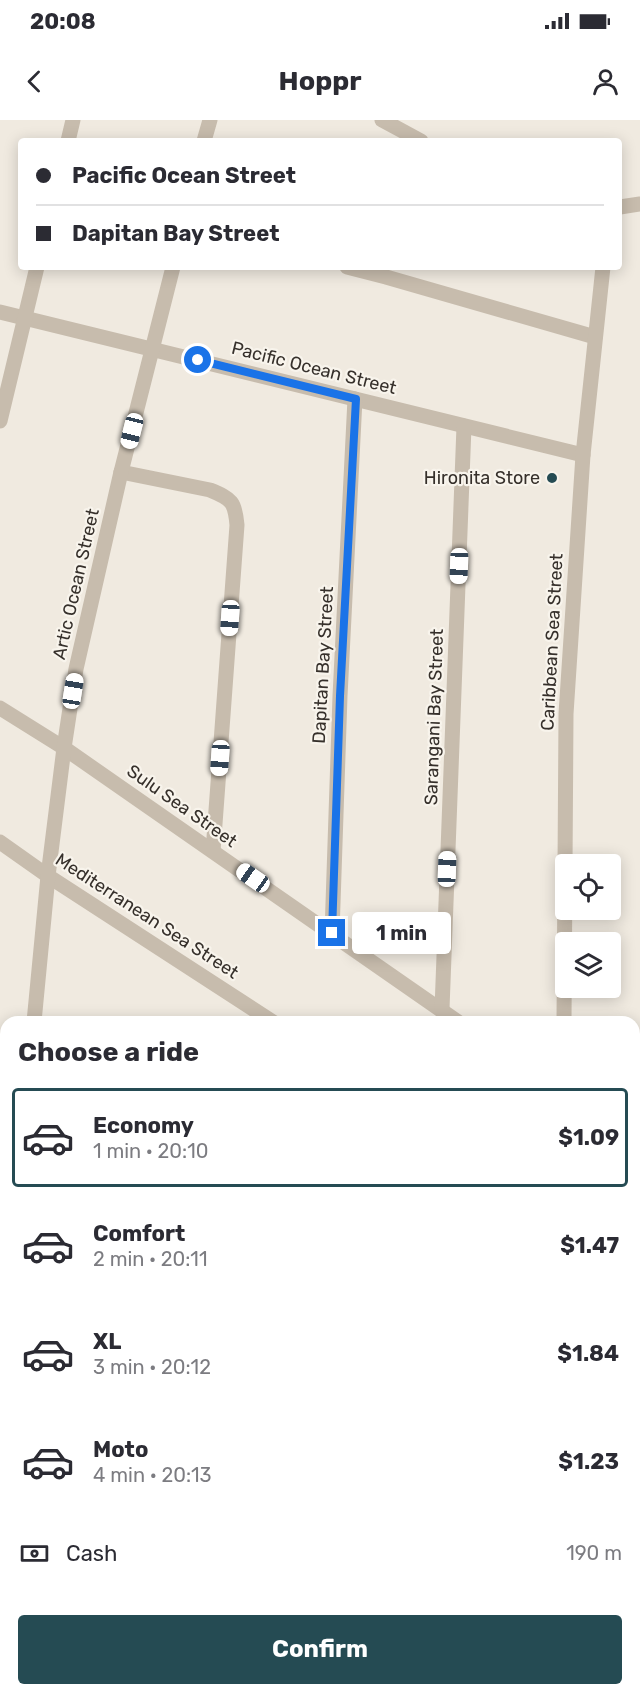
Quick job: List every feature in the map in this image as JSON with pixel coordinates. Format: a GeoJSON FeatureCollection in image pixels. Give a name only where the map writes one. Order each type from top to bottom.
{"type":"FeatureCollection","features":[{"type":"Feature","properties":{"kind":"street"},"geometry":{"type":"LineString","coordinates":[[69,138],[73,120]]}},
{"type":"Feature","properties":{"kind":"street"},"geometry":{"type":"LineString","coordinates":[[205,138],[210,120]]}},
{"type":"Feature","properties":{"kind":"street"},"geometry":{"type":"LineString","coordinates":[[382,120],[415,138]]}},
{"type":"Feature","properties":{"kind":"street"},"geometry":{"type":"LineString","coordinates":[[622,207],[640,204]]}},
{"type":"Feature","properties":{"kind":"street"},"geometry":{"type":"LineString","coordinates":[[0,421],[37,270]]}},
{"type":"Feature","properties":{"kind":"street","name":"Artic Ocean Street"},"geometry":{"type":"LineString","coordinates":[[35,1016],[48,876],[76,669],[121,472],[172,270]]}},
{"type":"Feature","properties":{"kind":"street"},"geometry":{"type":"LineString","coordinates":[[359,270],[595,337]]}},
{"type":"Feature","properties":{"kind":"street","name":"Caribbean Sea Street"},"geometry":{"type":"LineString","coordinates":[[564,1016],[566,714],[583,455],[603,270]]}},
{"type":"Feature","properties":{"kind":"street","name":"Pacific Ocean Street"},"geometry":{"type":"LineString","coordinates":[[0,312],[583,455]]}},
{"type":"Feature","properties":{"kind":"street","name":"Dapitan Bay Street"},"geometry":{"type":"LineString","coordinates":[[332,933],[340,696],[356,399]]}},
{"type":"Feature","properties":{"kind":"street","name":"Sarangani Bay Street"},"geometry":{"type":"LineString","coordinates":[[442,1009],[464,426]]}},
{"type":"Feature","properties":{"kind":"street"},"geometry":{"type":"LineString","coordinates":[[121,472],[210,490],[230,500],[235,508],[237,525],[213,851]]}},
{"type":"Feature","properties":{"kind":"street","name":"Sulu Sea Street"},"geometry":{"type":"LineString","coordinates":[[0,708],[64,748],[451,1016]]}},
{"type":"Feature","properties":{"kind":"street","name":"Mediterranean Sea Street"},"geometry":{"type":"LineString","coordinates":[[0,842],[48,876],[264,1016]]}},
{"type":"Feature","properties":{"kind":"place","name":"Hironita Store"},"geometry":{"type":"Point","coordinates":[552,478]}},
{"type":"Feature","properties":{"kind":"route"},"geometry":{"type":"LineString","coordinates":[[198,360],[356,399],[340,696],[332,933]]}}]}
